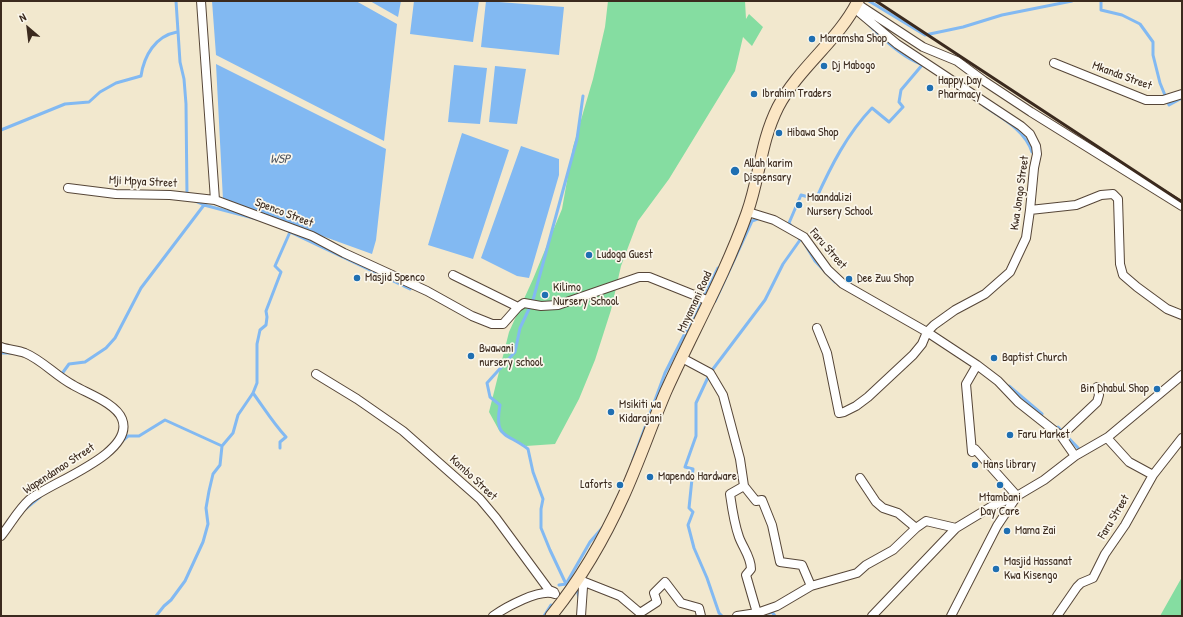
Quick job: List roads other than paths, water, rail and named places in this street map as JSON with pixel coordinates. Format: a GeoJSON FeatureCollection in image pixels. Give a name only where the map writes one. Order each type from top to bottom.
{"type":"FeatureCollection","features":[{"type":"Feature","properties":{"kind":"street"},"geometry":{"type":"LineString","coordinates":[[201,1],[215,200]]}},
{"type":"Feature","properties":{"kind":"street"},"geometry":{"type":"LineString","coordinates":[[856,4],[923,47],[957,61],[1031,112],[1182,206]]}},
{"type":"Feature","properties":{"kind":"street","name":"Kwa Jongo Street"},"geometry":{"type":"LineString","coordinates":[[856,4],[897,44],[1021,126],[1030,134],[1038,154],[1034,168],[1026,238],[1010,272],[985,294],[955,310],[927,332]]}},
{"type":"Feature","properties":{"kind":"street","name":"Mnyamani Road"},"geometry":{"type":"LineString","coordinates":[[551,616],[581,580],[623,498],[666,391],[711,300],[748,212],[768,131],[779,106],[795,81],[832,39],[856,4]]}},
{"type":"Feature","properties":{"kind":"street","name":"Mkanda Street"},"geometry":{"type":"LineString","coordinates":[[1054,63],[1146,100],[1163,100],[1182,94]]}},
{"type":"Feature","properties":{"kind":"street","name":"Mji Mpya Street"},"geometry":{"type":"LineString","coordinates":[[68,188],[116,194],[170,195],[215,200]]}},
{"type":"Feature","properties":{"kind":"street"},"geometry":{"type":"LineString","coordinates":[[1030,210],[1076,205],[1101,195],[1113,194],[1118,199],[1120,264],[1122,275],[1167,309],[1182,315]]}},
{"type":"Feature","properties":{"kind":"street","name":"Spenco Street"},"geometry":{"type":"LineString","coordinates":[[215,200],[312,236],[344,253],[422,288],[472,316],[492,324],[503,324],[518,307]]}},
{"type":"Feature","properties":{"kind":"street","name":"Faru Street"},"geometry":{"type":"LineString","coordinates":[[748,212],[774,220],[804,237],[828,270],[843,284],[927,332],[977,365],[998,381],[1018,402],[1061,436],[1075,456]]}},
{"type":"Feature","properties":{"kind":"street"},"geometry":{"type":"LineString","coordinates":[[453,275],[518,307],[524,303],[541,306],[558,305],[639,277],[649,277],[704,299],[711,300]]}},
{"type":"Feature","properties":{"kind":"street"},"geometry":{"type":"LineString","coordinates":[[817,328],[829,360],[839,412],[844,412],[856,406],[868,397],[913,355],[922,344],[927,332]]}},
{"type":"Feature","properties":{"kind":"street","name":"Wapendanao Street"},"geometry":{"type":"LineString","coordinates":[[1,347],[25,353],[73,386],[96,396],[112,407],[122,418],[124,428],[118,442],[96,462],[29,500],[1,536]]}},
{"type":"Feature","properties":{"kind":"street"},"geometry":{"type":"LineString","coordinates":[[682,358],[710,373],[723,395],[740,459],[744,486],[756,501],[762,500],[772,526],[780,562],[802,564],[811,586]]}},
{"type":"Feature","properties":{"kind":"street"},"geometry":{"type":"LineString","coordinates":[[977,365],[966,384],[972,452],[975,449],[1017,496]]}},
{"type":"Feature","properties":{"kind":"street","name":"Kombo Street"},"geometry":{"type":"LineString","coordinates":[[316,374],[357,398],[403,431],[480,499],[496,518],[549,590],[565,599]]}},
{"type":"Feature","properties":{"kind":"street"},"geometry":{"type":"LineString","coordinates":[[872,616],[956,528],[994,505],[1017,496],[1044,480],[1075,456],[1108,437],[1182,375]]}},
{"type":"Feature","properties":{"kind":"street"},"geometry":{"type":"LineString","coordinates":[[1061,436],[1097,402],[1099,395],[1097,387]]}},
{"type":"Feature","properties":{"kind":"street"},"geometry":{"type":"LineString","coordinates":[[1108,437],[1129,462],[1153,475]]}},
{"type":"Feature","properties":{"kind":"street","name":"Faru Street"},"geometry":{"type":"LineString","coordinates":[[1057,616],[1077,587],[1081,583],[1093,578],[1105,554],[1125,525],[1153,475],[1182,438]]}},
{"type":"Feature","properties":{"kind":"street"},"geometry":{"type":"LineString","coordinates":[[860,478],[876,502],[883,508],[898,513],[916,528]]}},
{"type":"Feature","properties":{"kind":"street"},"geometry":{"type":"LineString","coordinates":[[744,486],[730,494],[740,538],[751,564],[751,569],[746,575],[757,613]]}},
{"type":"Feature","properties":{"kind":"street"},"geometry":{"type":"LineString","coordinates":[[951,616],[997,526],[1017,496]]}},
{"type":"Feature","properties":{"kind":"street"},"geometry":{"type":"LineString","coordinates":[[737,616],[757,613],[777,606],[811,586],[857,572],[866,565],[893,550],[916,528],[926,521],[956,528]]}},
{"type":"Feature","properties":{"kind":"street"},"geometry":{"type":"LineString","coordinates":[[581,616],[581,580],[620,596],[641,614],[657,602],[654,593],[665,582],[681,603],[699,608],[702,616]]}},
{"type":"Feature","properties":{"kind":"street"},"geometry":{"type":"LineString","coordinates":[[493,616],[508,606],[546,592],[554,592]]}},
{"type":"Feature","properties":{"kind":"water"},"geometry":{"type":"Polygon","coordinates":[[[212,1],[356,1],[397,24],[384,141],[216,55],[212,1]]]}},
{"type":"Feature","properties":{"kind":"water"},"geometry":{"type":"Polygon","coordinates":[[[370,1],[401,1],[398,17],[370,1]]]}},
{"type":"Feature","properties":{"kind":"water"},"geometry":{"type":"Polygon","coordinates":[[[414,1],[479,1],[473,42],[410,34],[414,1]]]}},
{"type":"Feature","properties":{"kind":"water"},"geometry":{"type":"Polygon","coordinates":[[[486,1],[564,7],[559,55],[481,47],[486,1]]]}},
{"type":"Feature","properties":{"kind":"water","name":"WSP"},"geometry":{"type":"Polygon","coordinates":[[[216,64],[386,149],[376,240],[372,254],[223,200],[216,64]]]}},
{"type":"Feature","properties":{"kind":"water"},"geometry":{"type":"Polygon","coordinates":[[[454,65],[487,68],[480,124],[448,122],[454,65]]]}},
{"type":"Feature","properties":{"kind":"water"},"geometry":{"type":"Polygon","coordinates":[[[495,66],[526,69],[517,124],[489,122],[495,66]]]}},
{"type":"Feature","properties":{"kind":"water"},"geometry":{"type":"Polygon","coordinates":[[[462,133],[509,150],[473,259],[428,245],[462,133]]]}},
{"type":"Feature","properties":{"kind":"water"},"geometry":{"type":"Polygon","coordinates":[[[521,146],[559,159],[559,175],[529,278],[517,276],[481,258],[521,146]]]}},
{"type":"Feature","properties":{"kind":"waterway"},"geometry":{"type":"LineString","coordinates":[[176,1],[180,62],[184,79],[186,104],[187,196]]}},
{"type":"Feature","properties":{"kind":"waterway"},"geometry":{"type":"LineString","coordinates":[[869,1],[925,35],[963,27],[1002,15],[1072,1]]}},
{"type":"Feature","properties":{"kind":"waterway"},"geometry":{"type":"LineString","coordinates":[[1101,1],[1101,10],[1122,15],[1140,24],[1153,42],[1153,55],[1160,83],[1169,105],[1182,98]]}},
{"type":"Feature","properties":{"kind":"waterway"},"geometry":{"type":"LineString","coordinates":[[870,26],[907,58],[921,64]]}},
{"type":"Feature","properties":{"kind":"waterway"},"geometry":{"type":"LineString","coordinates":[[1,130],[65,104],[89,102],[100,92],[116,83],[141,76],[145,61],[152,48],[157,42],[169,34],[177,32]]}},
{"type":"Feature","properties":{"kind":"waterway"},"geometry":{"type":"LineString","coordinates":[[792,227],[789,223],[801,195],[816,199],[840,151],[863,118],[872,108],[889,122],[903,107],[899,102],[901,90],[923,64]]}},
{"type":"Feature","properties":{"kind":"waterway"},"geometry":{"type":"LineString","coordinates":[[533,300],[577,139],[583,96]]}},
{"type":"Feature","properties":{"kind":"waterway"},"geometry":{"type":"LineString","coordinates":[[984,106],[1012,125],[1024,137],[1032,152]]}},
{"type":"Feature","properties":{"kind":"waterway"},"geometry":{"type":"LineString","coordinates":[[195,201],[204,205],[257,219]]}},
{"type":"Feature","properties":{"kind":"waterway"},"geometry":{"type":"LineString","coordinates":[[61,375],[69,364],[85,362],[106,348],[115,338],[141,288],[204,205]]}},
{"type":"Feature","properties":{"kind":"waterway"},"geometry":{"type":"LineString","coordinates":[[715,301],[752,221],[760,218]]}},
{"type":"Feature","properties":{"kind":"waterway"},"geometry":{"type":"LineString","coordinates":[[290,232],[410,289]]}},
{"type":"Feature","properties":{"kind":"waterway"},"geometry":{"type":"LineString","coordinates":[[121,442],[128,436],[139,436],[165,420],[222,446],[233,433],[238,415],[253,393],[257,383],[257,344],[260,330],[266,325],[266,311],[281,272],[275,266],[290,232]]}},
{"type":"Feature","properties":{"kind":"waterway"},"geometry":{"type":"LineString","coordinates":[[722,616],[719,613],[707,578],[694,548],[688,525],[693,512],[689,508],[693,469],[685,467],[696,436],[696,403],[710,373],[765,300],[783,264],[800,240],[798,237]]}},
{"type":"Feature","properties":{"kind":"waterway"},"geometry":{"type":"LineString","coordinates":[[806,246],[815,261],[835,282]]}},
{"type":"Feature","properties":{"kind":"waterway"},"geometry":{"type":"LineString","coordinates":[[633,460],[665,373],[718,268]]}},
{"type":"Feature","properties":{"kind":"waterway"},"geometry":{"type":"LineString","coordinates":[[529,309],[520,328],[515,352],[487,383],[490,397],[500,405],[500,429],[508,437],[528,449],[533,472],[543,499],[541,509],[541,528],[566,584]]}},
{"type":"Feature","properties":{"kind":"waterway"},"geometry":{"type":"LineString","coordinates":[[1,353],[11,353]]}},
{"type":"Feature","properties":{"kind":"waterway"},"geometry":{"type":"LineString","coordinates":[[1009,386],[1042,414]]}},
{"type":"Feature","properties":{"kind":"waterway"},"geometry":{"type":"LineString","coordinates":[[253,393],[286,437],[280,442],[280,448]]}},
{"type":"Feature","properties":{"kind":"waterway"},"geometry":{"type":"LineString","coordinates":[[1058,427],[1081,451]]}},
{"type":"Feature","properties":{"kind":"waterway"},"geometry":{"type":"LineString","coordinates":[[156,616],[171,600],[185,581],[203,542],[208,524],[206,508],[209,491],[213,474],[220,465],[222,446]]}},
{"type":"Feature","properties":{"kind":"waterway"},"geometry":{"type":"LineString","coordinates":[[24,510],[40,497]]}},
{"type":"Feature","properties":{"kind":"waterway"},"geometry":{"type":"LineString","coordinates":[[566,584],[590,542],[603,527]]}},
{"type":"Feature","properties":{"kind":"waterway"},"geometry":{"type":"LineString","coordinates":[[559,585],[566,584]]}},
{"type":"Feature","properties":{"kind":"waterway"},"geometry":{"type":"LineString","coordinates":[[577,590],[579,597]]}},
{"type":"Feature","properties":{"kind":"waterway"},"geometry":{"type":"LineString","coordinates":[[544,616],[551,605]]}},
{"type":"Feature","properties":{"kind":"waterway"},"geometry":{"type":"LineString","coordinates":[[769,613],[772,612],[775,616]]}},
{"type":"Feature","properties":{"kind":"railway"},"geometry":{"type":"LineString","coordinates":[[876,1],[1182,202]]}},
{"type":"Feature","properties":{"kind":"place","name":"Maramsha Shop"},"geometry":{"type":"Point","coordinates":[812,39]}},
{"type":"Feature","properties":{"kind":"place","name":"Dj Mabogo"},"geometry":{"type":"Point","coordinates":[824,66]}},
{"type":"Feature","properties":{"kind":"place","name":"Happy Day Pharmacy"},"geometry":{"type":"Point","coordinates":[930,88]}},
{"type":"Feature","properties":{"kind":"place","name":"Ibrahim Traders"},"geometry":{"type":"Point","coordinates":[754,94]}},
{"type":"Feature","properties":{"kind":"place","name":"Hibawa Shop"},"geometry":{"type":"Point","coordinates":[779,133]}},
{"type":"Feature","properties":{"kind":"place","name":"Allah karim Dispensary"},"geometry":{"type":"Point","coordinates":[735,171]}},
{"type":"Feature","properties":{"kind":"place","name":"Maandalizi Nursery School"},"geometry":{"type":"Point","coordinates":[799,205]}},
{"type":"Feature","properties":{"kind":"place","name":"Ludoga Guest"},"geometry":{"type":"Point","coordinates":[589,255]}},
{"type":"Feature","properties":{"kind":"place","name":"Masjid Spenco"},"geometry":{"type":"Point","coordinates":[357,278]}},
{"type":"Feature","properties":{"kind":"place","name":"Dee Zuu Shop"},"geometry":{"type":"Point","coordinates":[849,279]}},
{"type":"Feature","properties":{"kind":"place","name":"Kilimo Nursery School"},"geometry":{"type":"Point","coordinates":[545,295]}},
{"type":"Feature","properties":{"kind":"place","name":"Bwawani nursery school"},"geometry":{"type":"Point","coordinates":[471,356]}},
{"type":"Feature","properties":{"kind":"place","name":"Baptist Church"},"geometry":{"type":"Point","coordinates":[994,358]}},
{"type":"Feature","properties":{"kind":"place","name":"Bin Dhabul Shop"},"geometry":{"type":"Point","coordinates":[1157,389]}},
{"type":"Feature","properties":{"kind":"place","name":"Msikiti wa Kidarajani"},"geometry":{"type":"Point","coordinates":[611,412]}},
{"type":"Feature","properties":{"kind":"place","name":"Faru Market"},"geometry":{"type":"Point","coordinates":[1010,435]}},
{"type":"Feature","properties":{"kind":"place","name":"Hans library"},"geometry":{"type":"Point","coordinates":[975,465]}},
{"type":"Feature","properties":{"kind":"place","name":"Mapendo Hardware"},"geometry":{"type":"Point","coordinates":[650,477]}},
{"type":"Feature","properties":{"kind":"place","name":"Laforts"},"geometry":{"type":"Point","coordinates":[620,485]}},
{"type":"Feature","properties":{"kind":"place","name":"Mtambani Day Care"},"geometry":{"type":"Point","coordinates":[1000,485]}},
{"type":"Feature","properties":{"kind":"place","name":"Mama Zai"},"geometry":{"type":"Point","coordinates":[1007,531]}},
{"type":"Feature","properties":{"kind":"place","name":"Masjid Hassanat Kwa Kisengo"},"geometry":{"type":"Point","coordinates":[996,569]}}]}
